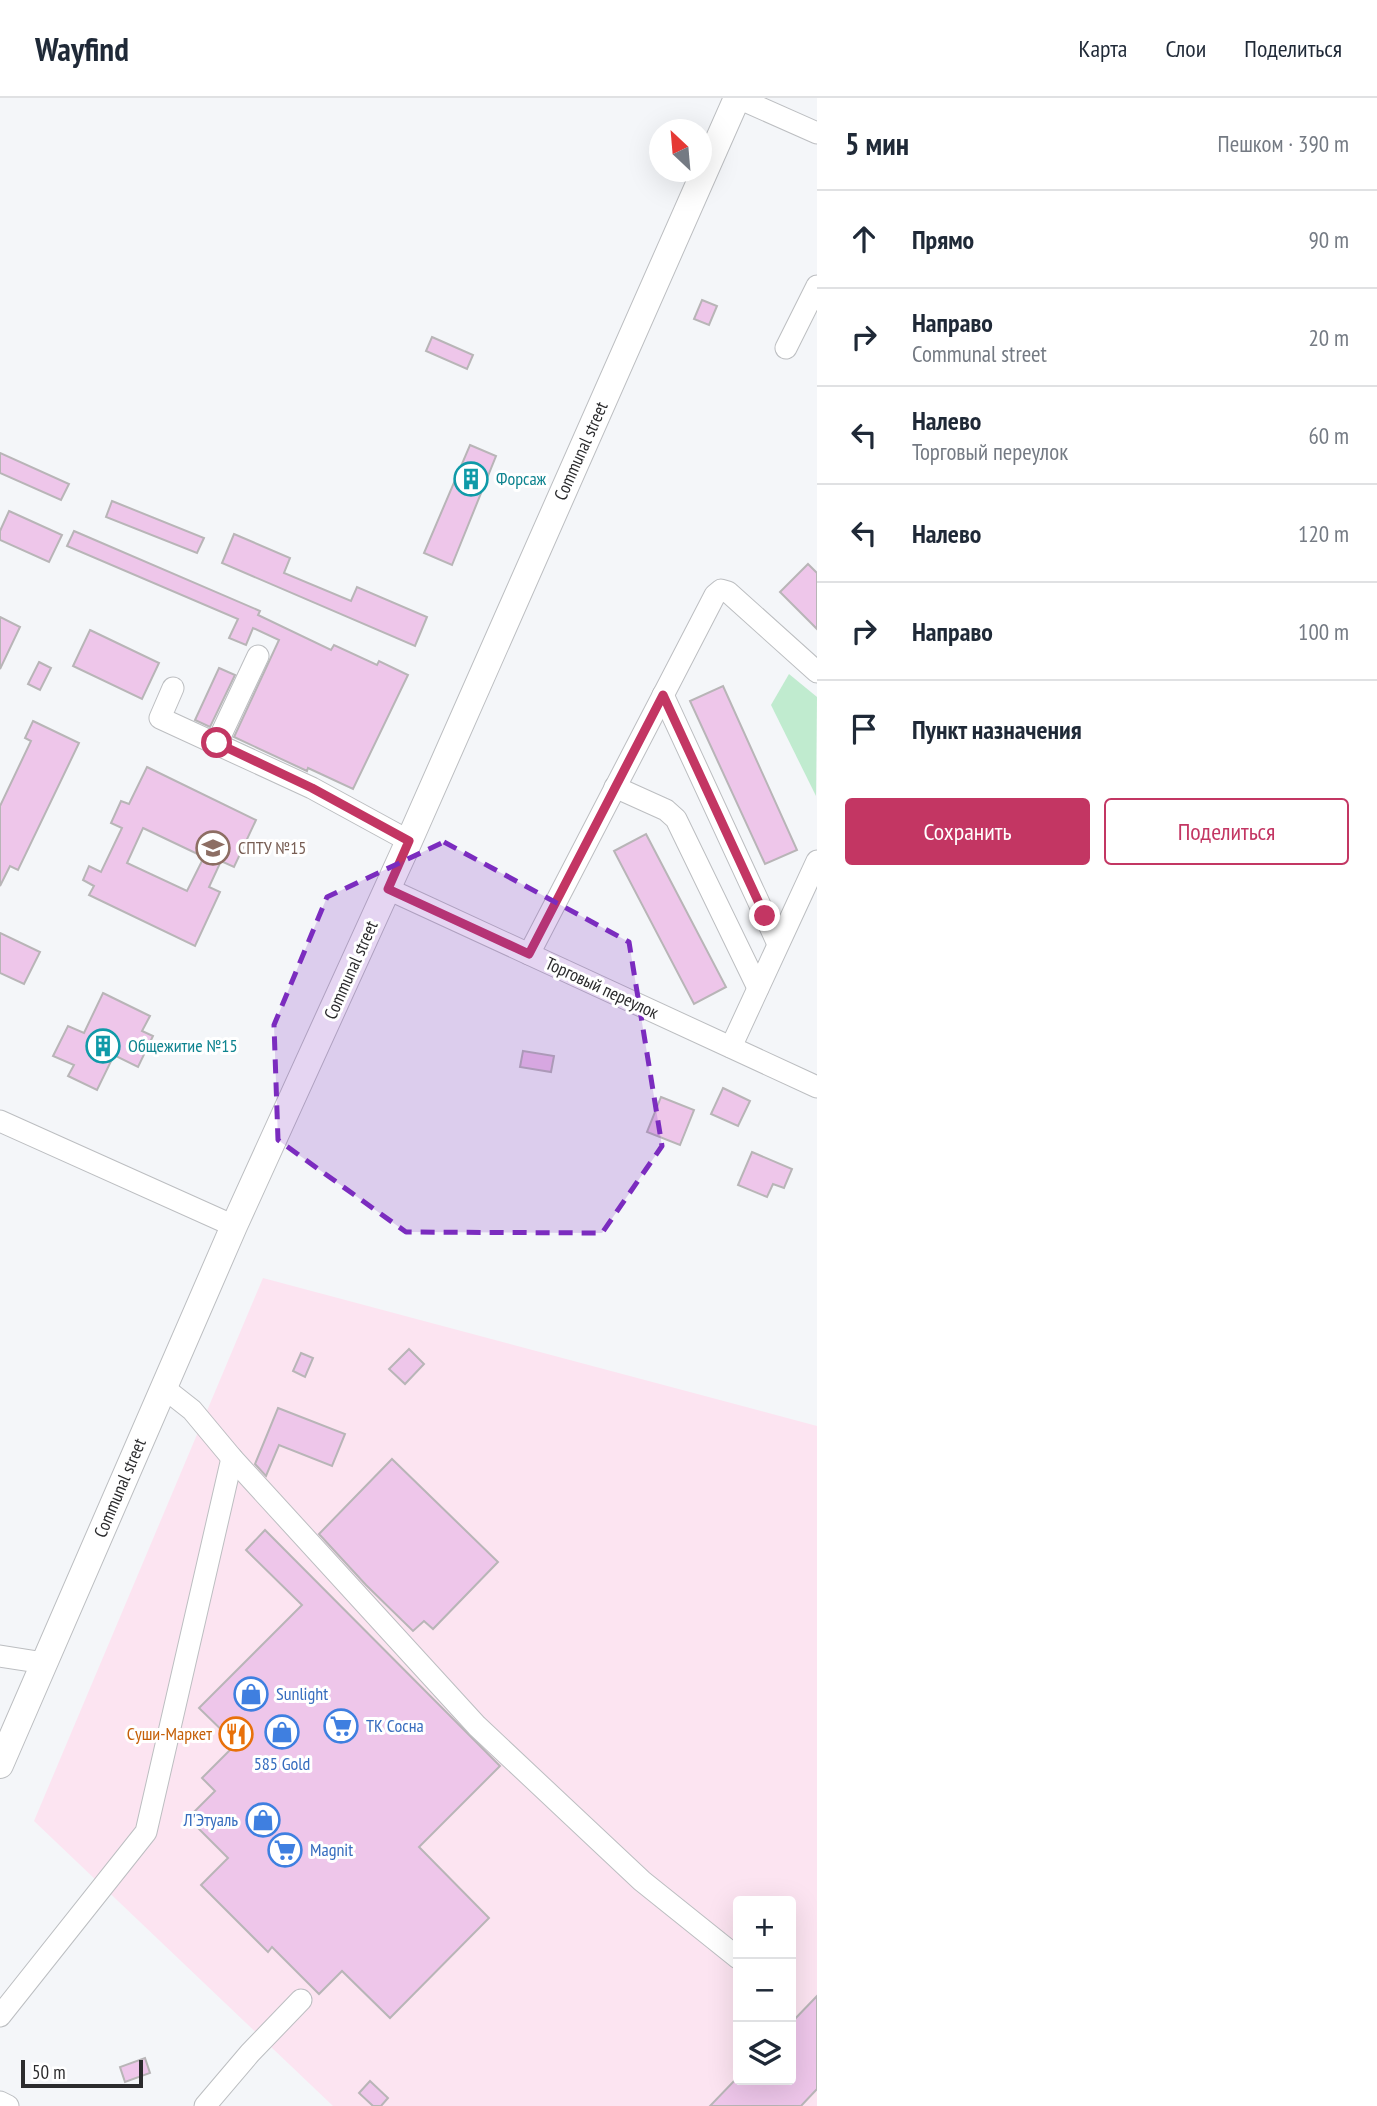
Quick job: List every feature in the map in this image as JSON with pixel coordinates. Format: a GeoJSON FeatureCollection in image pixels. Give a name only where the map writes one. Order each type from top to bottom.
{"type":"FeatureCollection","features":[{"type":"Feature","properties":{"kind":"main road","name":"Communal street"},"geometry":{"type":"LineString","coordinates":[[0,1765],[234,1226],[388,889],[737,98]]}},
{"type":"Feature","properties":{"kind":"street"},"geometry":{"type":"LineString","coordinates":[[737,98],[817,133]]}},
{"type":"Feature","properties":{"kind":"street"},"geometry":{"type":"LineString","coordinates":[[786,348],[817,286]]}},
{"type":"Feature","properties":{"kind":"street"},"geometry":{"type":"LineString","coordinates":[[529,954],[715,595],[721,590],[728,592],[817,672]]}},
{"type":"Feature","properties":{"kind":"street"},"geometry":{"type":"LineString","coordinates":[[217,743],[258,656]]}},
{"type":"Feature","properties":{"kind":"street"},"geometry":{"type":"LineString","coordinates":[[173,688],[160,718],[312,788],[409,841]]}},
{"type":"Feature","properties":{"kind":"street"},"geometry":{"type":"LineString","coordinates":[[663,695],[778,944]]}},
{"type":"Feature","properties":{"kind":"street"},"geometry":{"type":"LineString","coordinates":[[615,787],[666,810],[676,819],[758,988]]}},
{"type":"Feature","properties":{"kind":"street"},"geometry":{"type":"LineString","coordinates":[[730,1047],[817,862]]}},
{"type":"Feature","properties":{"kind":"street","name":"Торговый переулок"},"geometry":{"type":"LineString","coordinates":[[388,889],[817,1087]]}},
{"type":"Feature","properties":{"kind":"street"},"geometry":{"type":"LineString","coordinates":[[0,1121],[234,1226]]}},
{"type":"Feature","properties":{"kind":"street"},"geometry":{"type":"LineString","coordinates":[[164,1388],[192,1410],[232,1458],[477,1726],[642,1881],[733,1954]]}},
{"type":"Feature","properties":{"kind":"street"},"geometry":{"type":"LineString","coordinates":[[0,2015],[146,1832],[232,1458]]}},
{"type":"Feature","properties":{"kind":"street"},"geometry":{"type":"LineString","coordinates":[[0,1656],[44,1663]]}},
{"type":"Feature","properties":{"kind":"street"},"geometry":{"type":"LineString","coordinates":[[205,2106],[250,2053],[301,2000]]}},
{"type":"Feature","properties":{"kind":"street"},"geometry":{"type":"LineString","coordinates":[[0,2102],[8,2106]]}},
{"type":"Feature","properties":{"kind":"highlighted area"},"geometry":{"type":"Polygon","coordinates":[[[444,842],[629,942],[662,1146],[602,1233],[406,1232],[278,1140],[274,1025],[327,897],[444,842]]]}},
{"type":"Feature","properties":{"kind":"shaded area"},"geometry":{"type":"Polygon","coordinates":[[[263,1278],[817,1426],[817,2106],[333,2106],[34,1821],[263,1278]]]}},
{"type":"Feature","properties":{"kind":"green space"},"geometry":{"type":"Polygon","coordinates":[[[789,674],[817,697],[816,796],[771,705],[789,674]]]}},
{"type":"Feature","properties":{"kind":"building"},"geometry":{"type":"Polygon","coordinates":[[[702,300],[717,306],[709,325],[694,319],[702,300]]]}},
{"type":"Feature","properties":{"kind":"building"},"geometry":{"type":"Polygon","coordinates":[[[432,337],[473,355],[467,369],[426,351],[432,337]]]}},
{"type":"Feature","properties":{"kind":"building"},"geometry":{"type":"Polygon","coordinates":[[[470,445],[496,456],[452,565],[424,553],[470,445]]]}},
{"type":"Feature","properties":{"kind":"building"},"geometry":{"type":"Polygon","coordinates":[[[0,453],[69,484],[61,500],[0,473],[0,453]]]}},
{"type":"Feature","properties":{"kind":"building"},"geometry":{"type":"Polygon","coordinates":[[[112,501],[204,538],[197,553],[106,517],[112,501]]]}},
{"type":"Feature","properties":{"kind":"building"},"geometry":{"type":"Polygon","coordinates":[[[9,511],[62,535],[49,562],[0,540],[0,531],[9,511]]]}},
{"type":"Feature","properties":{"kind":"building"},"geometry":{"type":"Polygon","coordinates":[[[74,531],[260,611],[258,615],[331,650],[334,645],[377,665],[379,661],[408,675],[353,789],[234,737],[279,640],[253,628],[246,645],[229,638],[238,619],[67,546],[74,531]]]}},
{"type":"Feature","properties":{"kind":"building"},"geometry":{"type":"Polygon","coordinates":[[[234,534],[290,558],[284,573],[351,601],[357,587],[427,617],[415,646],[222,563],[234,534]]]}},
{"type":"Feature","properties":{"kind":"building"},"geometry":{"type":"Polygon","coordinates":[[[808,564],[817,573],[817,629],[780,592],[808,564]]]}},
{"type":"Feature","properties":{"kind":"building"},"geometry":{"type":"Polygon","coordinates":[[[0,617],[20,627],[0,669],[0,617]]]}},
{"type":"Feature","properties":{"kind":"building"},"geometry":{"type":"Polygon","coordinates":[[[90,630],[159,663],[142,699],[73,666],[90,630]]]}},
{"type":"Feature","properties":{"kind":"building"},"geometry":{"type":"Polygon","coordinates":[[[39,662],[51,668],[40,690],[28,684],[39,662]]]}},
{"type":"Feature","properties":{"kind":"building"},"geometry":{"type":"Polygon","coordinates":[[[219,668],[235,675],[210,727],[195,720],[219,668]]]}},
{"type":"Feature","properties":{"kind":"building"},"geometry":{"type":"Polygon","coordinates":[[[723,686],[797,850],[765,864],[690,701],[723,686]]]}},
{"type":"Feature","properties":{"kind":"building"},"geometry":{"type":"Polygon","coordinates":[[[33,721],[79,743],[18,870],[10,866],[0,886],[0,806],[31,741],[25,738],[33,721]]]}},
{"type":"Feature","properties":{"kind":"building","name":"СПТУ №15"},"geometry":{"type":"Polygon","coordinates":[[[147,767],[256,820],[234,867],[221,861],[209,887],[220,892],[195,946],[89,895],[94,886],[83,880],[89,866],[101,872],[122,828],[111,823],[121,801],[129,804],[147,767]],[[143,828],[127,863],[187,891],[204,857],[143,828]]]}},
{"type":"Feature","properties":{"kind":"building"},"geometry":{"type":"Polygon","coordinates":[[[646,834],[726,987],[694,1004],[614,851],[646,834]]]}},
{"type":"Feature","properties":{"kind":"building"},"geometry":{"type":"Polygon","coordinates":[[[0,933],[40,952],[24,984],[0,973],[0,933]]]}},
{"type":"Feature","properties":{"kind":"building","name":"Общежитие №15"},"geometry":{"type":"Polygon","coordinates":[[[103,993],[150,1016],[142,1031],[153,1036],[138,1067],[114,1055],[97,1090],[68,1076],[74,1065],[53,1056],[68,1026],[84,1033],[103,993]]]}},
{"type":"Feature","properties":{"kind":"building"},"geometry":{"type":"Polygon","coordinates":[[[523,1051],[554,1056],[551,1072],[520,1067],[523,1051]]]}},
{"type":"Feature","properties":{"kind":"building"},"geometry":{"type":"Polygon","coordinates":[[[723,1088],[750,1101],[738,1126],[711,1114],[723,1088]]]}},
{"type":"Feature","properties":{"kind":"building"},"geometry":{"type":"Polygon","coordinates":[[[661,1097],[694,1110],[680,1145],[647,1132],[661,1097]]]}},
{"type":"Feature","properties":{"kind":"building"},"geometry":{"type":"Polygon","coordinates":[[[752,1152],[792,1169],[784,1188],[773,1184],[767,1197],[738,1185],[752,1152]]]}},
{"type":"Feature","properties":{"kind":"building"},"geometry":{"type":"Polygon","coordinates":[[[409,1349],[424,1364],[405,1384],[389,1369],[409,1349]]]}},
{"type":"Feature","properties":{"kind":"building"},"geometry":{"type":"Polygon","coordinates":[[[301,1353],[313,1358],[305,1377],[293,1371],[301,1353]]]}},
{"type":"Feature","properties":{"kind":"building"},"geometry":{"type":"Polygon","coordinates":[[[278,1408],[345,1434],[332,1466],[279,1445],[266,1476],[255,1464],[278,1408]]]}},
{"type":"Feature","properties":{"kind":"building"},"geometry":{"type":"Polygon","coordinates":[[[392,1459],[498,1562],[433,1629],[424,1621],[413,1631],[319,1534],[392,1459]]]}},
{"type":"Feature","properties":{"kind":"building"},"geometry":{"type":"Polygon","coordinates":[[[265,1530],[500,1766],[419,1847],[489,1918],[390,2018],[342,1971],[319,1994],[272,1947],[268,1952],[201,1885],[228,1858],[188,1818],[215,1791],[202,1778],[236,1744],[199,1708],[302,1605],[246,1550],[265,1530]]]}},
{"type":"Feature","properties":{"kind":"building"},"geometry":{"type":"Polygon","coordinates":[[[817,1996],[817,2089],[801,2106],[710,2106],[733,2082],[733,2085],[796,2085],[796,2018],[817,1996]]]}},
{"type":"Feature","properties":{"kind":"building"},"geometry":{"type":"Polygon","coordinates":[[[145,2058],[150,2073],[125,2082],[120,2067],[145,2058]]]}},
{"type":"Feature","properties":{"kind":"building"},"geometry":{"type":"Polygon","coordinates":[[[370,2081],[388,2098],[381,2106],[373,2106],[359,2093],[370,2081]]]}},
{"type":"Feature","properties":{"kind":"place","name":"Форсаж"},"geometry":{"type":"Point","coordinates":[471,479]}},
{"type":"Feature","properties":{"kind":"place","name":"СПТУ №15"},"geometry":{"type":"Point","coordinates":[213,848]}},
{"type":"Feature","properties":{"kind":"place","name":"Общежитие №15"},"geometry":{"type":"Point","coordinates":[103,1046]}},
{"type":"Feature","properties":{"kind":"place","name":"Sunlight"},"geometry":{"type":"Point","coordinates":[251,1694]}},
{"type":"Feature","properties":{"kind":"place","name":"ТК Сосна"},"geometry":{"type":"Point","coordinates":[341,1726]}},
{"type":"Feature","properties":{"kind":"place","name":"585 Gold"},"geometry":{"type":"Point","coordinates":[282,1732]}},
{"type":"Feature","properties":{"kind":"place","name":"Суши-Маркет"},"geometry":{"type":"Point","coordinates":[236,1734]}},
{"type":"Feature","properties":{"kind":"place","name":"Л'Этуаль"},"geometry":{"type":"Point","coordinates":[263,1820]}},
{"type":"Feature","properties":{"kind":"place","name":"Magnit"},"geometry":{"type":"Point","coordinates":[285,1850]}},
{"type":"Feature","properties":{"kind":"route"},"geometry":{"type":"LineString","coordinates":[[217,743],[312,788],[409,841],[388,889],[529,954],[663,695],[765,916]]}}]}
